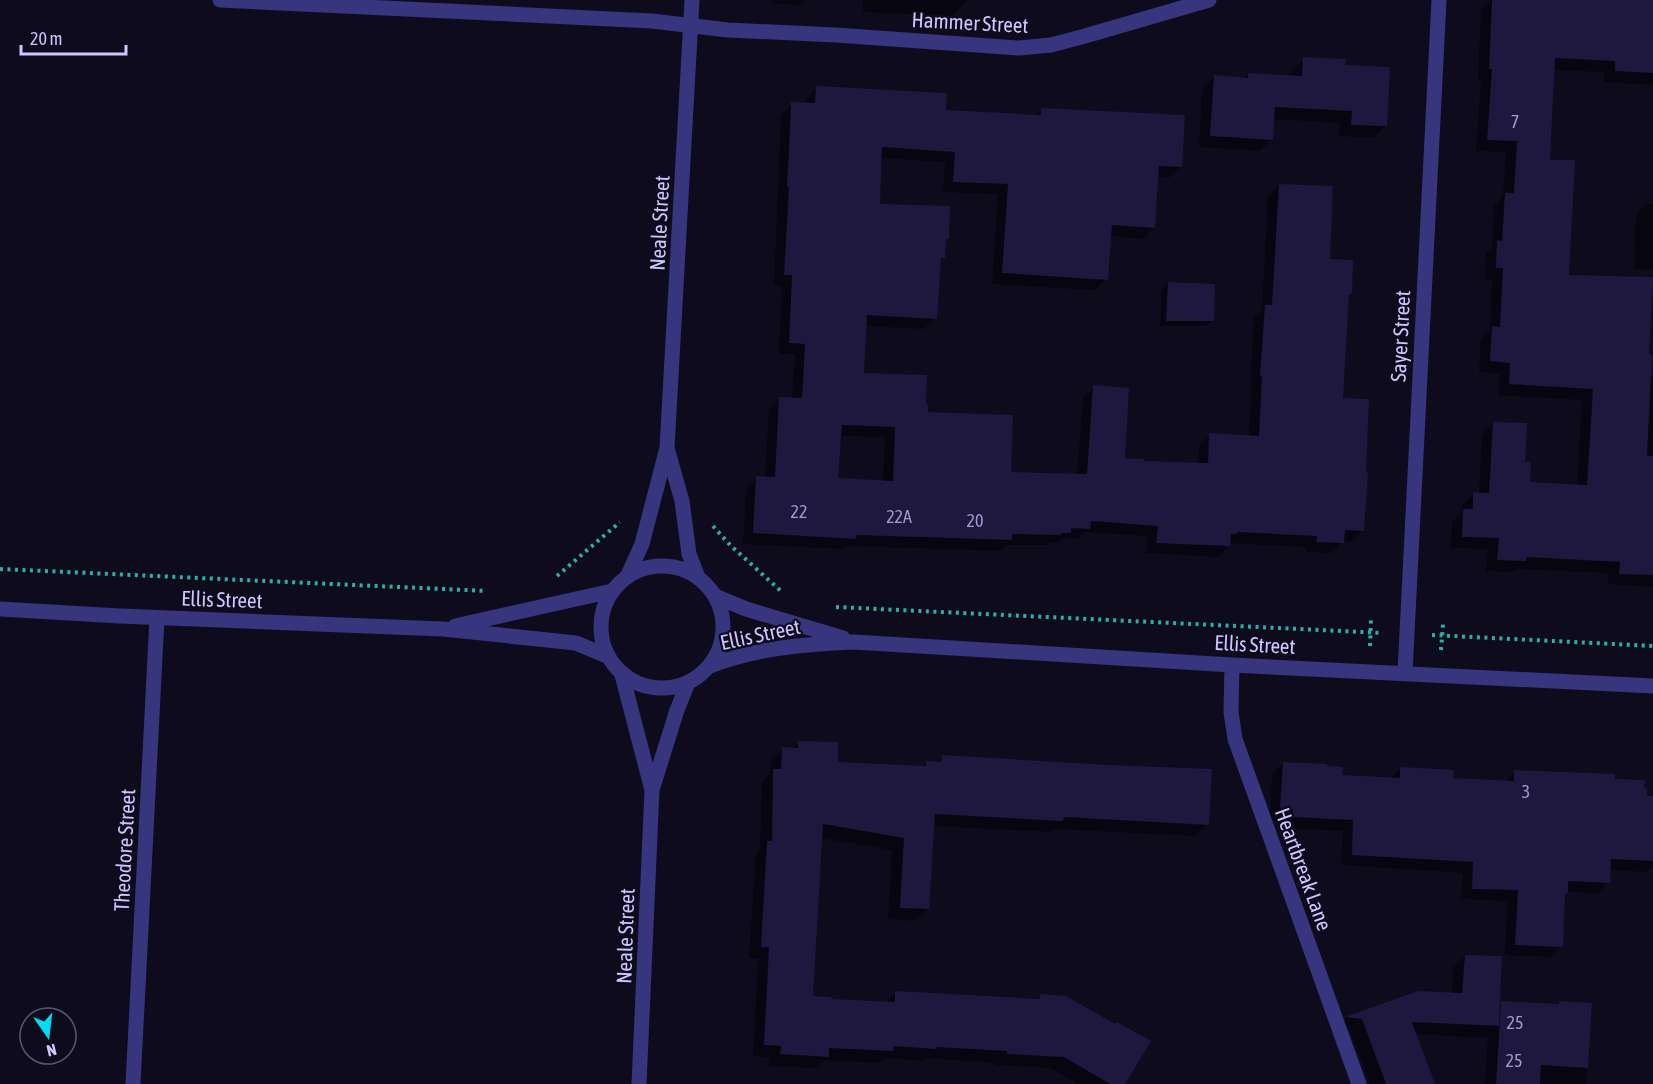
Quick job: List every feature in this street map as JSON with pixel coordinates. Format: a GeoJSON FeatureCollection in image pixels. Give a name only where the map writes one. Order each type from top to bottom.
{"type":"FeatureCollection","features":[{"type":"Feature","properties":{"kind":"street","name":"Hammer Street"},"geometry":{"type":"LineString","coordinates":[[220,0],[652,21],[728,30],[1019,48],[1051,45],[1209,0]]}},
{"type":"Feature","properties":{"kind":"street","name":"Neale Street"},"geometry":{"type":"LineString","coordinates":[[627,577],[642,544],[667,447],[692,0]]}},
{"type":"Feature","properties":{"kind":"street","name":"Sayer Street"},"geometry":{"type":"LineString","coordinates":[[1405,673],[1438,0]]}},
{"type":"Feature","properties":{"kind":"street","name":"Neale Street"},"geometry":{"type":"LineString","coordinates":[[667,447],[682,501],[689,554],[698,577]]}},
{"type":"Feature","properties":{"kind":"street"},"geometry":{"type":"LineString","coordinates":[[662,566],[681,569],[698,577],[715,596],[722,613],[724,632],[720,650],[710,666],[699,676],[688,683],[669,689],[652,688],[636,684],[622,675],[607,656],[601,640],[600,623],[604,606],[612,591],[627,577],[644,568],[662,566]]}},
{"type":"Feature","properties":{"kind":"street","name":"Ellis Street"},"geometry":{"type":"LineString","coordinates":[[443,629],[612,591]]}},
{"type":"Feature","properties":{"kind":"street","name":"Ellis Street"},"geometry":{"type":"LineString","coordinates":[[715,596],[746,609],[854,642]]}},
{"type":"Feature","properties":{"kind":"street","name":"Ellis Street"},"geometry":{"type":"LineString","coordinates":[[0,609],[157,618],[443,629],[576,644],[607,656]]}},
{"type":"Feature","properties":{"kind":"street","name":"Theodore Street"},"geometry":{"type":"LineString","coordinates":[[134,1084],[157,618]]}},
{"type":"Feature","properties":{"kind":"street","name":"Ellis Street"},"geometry":{"type":"LineString","coordinates":[[710,666],[733,657],[774,650],[812,644],[854,642],[1232,665],[1653,686]]}},
{"type":"Feature","properties":{"kind":"street","name":"Heartbreak Lane"},"geometry":{"type":"LineString","coordinates":[[1232,665],[1232,712],[1235,739],[1359,1084]]}},
{"type":"Feature","properties":{"kind":"street","name":"Neale Street"},"geometry":{"type":"LineString","coordinates":[[622,675],[652,790]]}},
{"type":"Feature","properties":{"kind":"street","name":"Neale Street"},"geometry":{"type":"LineString","coordinates":[[639,1084],[652,790],[676,710],[688,683]]}},
{"type":"Feature","properties":{"kind":"path"},"geometry":{"type":"LineString","coordinates":[[551,580],[627,516],[633,512],[649,513]]}},
{"type":"Feature","properties":{"kind":"path"},"geometry":{"type":"LineString","coordinates":[[684,513],[702,516],[784,594]]}},
{"type":"Feature","properties":{"kind":"path"},"geometry":{"type":"LineString","coordinates":[[0,569],[487,591]]}},
{"type":"Feature","properties":{"kind":"path"},"geometry":{"type":"LineString","coordinates":[[833,607],[1653,646]]}},
{"type":"Feature","properties":{"kind":"building"},"geometry":{"type":"Polygon","coordinates":[[[1492,0],[1653,0],[1653,73],[1615,71],[1615,61],[1555,58],[1550,160],[1575,160],[1569,275],[1653,277],[1647,456],[1653,456],[1653,575],[1619,574],[1620,562],[1526,557],[1526,561],[1497,560],[1499,538],[1462,537],[1463,509],[1473,509],[1473,492],[1489,493],[1493,422],[1527,423],[1525,462],[1531,462],[1530,482],[1587,485],[1593,389],[1509,384],[1510,363],[1490,361],[1492,326],[1500,327],[1503,268],[1496,268],[1497,240],[1502,241],[1505,193],[1514,193],[1517,141],[1487,140],[1492,69],[1489,69],[1492,0]]]}},
{"type":"Feature","properties":{"kind":"building"},"geometry":{"type":"Polygon","coordinates":[[[1303,57],[1346,59],[1345,65],[1390,67],[1387,126],[1351,125],[1352,111],[1275,107],[1273,140],[1210,136],[1214,75],[1248,78],[1248,73],[1302,76],[1303,57]]]}},
{"type":"Feature","properties":{"kind":"building"},"geometry":{"type":"Polygon","coordinates":[[[816,86],[947,93],[946,110],[1041,115],[1041,108],[1185,115],[1182,167],[1159,166],[1155,228],[1112,225],[1108,280],[1002,273],[1008,184],[953,182],[955,152],[882,147],[880,204],[950,206],[949,239],[946,239],[945,258],[941,258],[937,319],[867,315],[864,373],[927,375],[928,412],[1013,415],[1011,472],[1087,474],[1093,385],[1129,388],[1125,458],[1144,459],[1144,461],[1208,463],[1209,433],[1259,436],[1265,305],[1272,305],[1279,184],[1333,186],[1330,259],[1353,260],[1343,398],[1369,399],[1364,531],[1345,530],[1344,543],[1316,542],[1317,536],[1237,532],[1237,534],[1231,534],[1230,546],[1156,543],[1158,526],[1091,521],[1090,529],[1071,528],[1071,533],[1061,533],[1061,535],[1012,534],[1012,540],[857,535],[856,539],[753,533],[756,476],[775,477],[779,397],[802,398],[805,344],[789,343],[792,275],[784,275],[789,187],[787,186],[791,102],[815,103],[816,86]],[[842,425],[838,478],[893,481],[895,427],[842,425]]]}},
{"type":"Feature","properties":{"kind":"building"},"geometry":{"type":"Polygon","coordinates":[[[1168,282],[1215,284],[1214,321],[1166,321],[1168,282]]]}},
{"type":"Feature","properties":{"kind":"building"},"geometry":{"type":"Polygon","coordinates":[[[798,741],[838,742],[838,762],[926,766],[926,761],[941,762],[942,755],[1212,769],[1209,825],[1064,817],[1063,821],[935,814],[929,909],[900,908],[904,838],[823,824],[813,996],[895,1002],[895,991],[1040,999],[1040,994],[1066,996],[1115,1024],[1117,1022],[1151,1041],[1125,1084],[1110,1084],[1064,1057],[1007,1054],[1007,1051],[894,1046],[893,1051],[829,1048],[829,1057],[780,1054],[781,1046],[764,1045],[769,947],[761,947],[767,841],[772,841],[773,769],[781,769],[782,747],[798,748],[798,741]]]}},
{"type":"Feature","properties":{"kind":"building"},"geometry":{"type":"Polygon","coordinates":[[[1283,762],[1343,767],[1342,775],[1400,778],[1400,767],[1454,770],[1453,778],[1514,781],[1514,770],[1615,774],[1615,779],[1645,780],[1644,789],[1647,788],[1647,796],[1653,796],[1653,861],[1611,859],[1610,883],[1568,881],[1568,893],[1565,893],[1563,947],[1515,945],[1518,890],[1472,889],[1473,862],[1352,855],[1353,820],[1293,817],[1293,810],[1280,809],[1283,762]]]}},
{"type":"Feature","properties":{"kind":"building"},"geometry":{"type":"Polygon","coordinates":[[[1465,955],[1502,956],[1499,1026],[1412,1022],[1435,1084],[1386,1084],[1362,1019],[1345,1017],[1418,991],[1462,993],[1465,955]]]}},
{"type":"Feature","properties":{"kind":"building"},"geometry":{"type":"Polygon","coordinates":[[[1501,1001],[1592,1003],[1588,1068],[1541,1065],[1540,1084],[1496,1084],[1501,1001]]]}}]}
